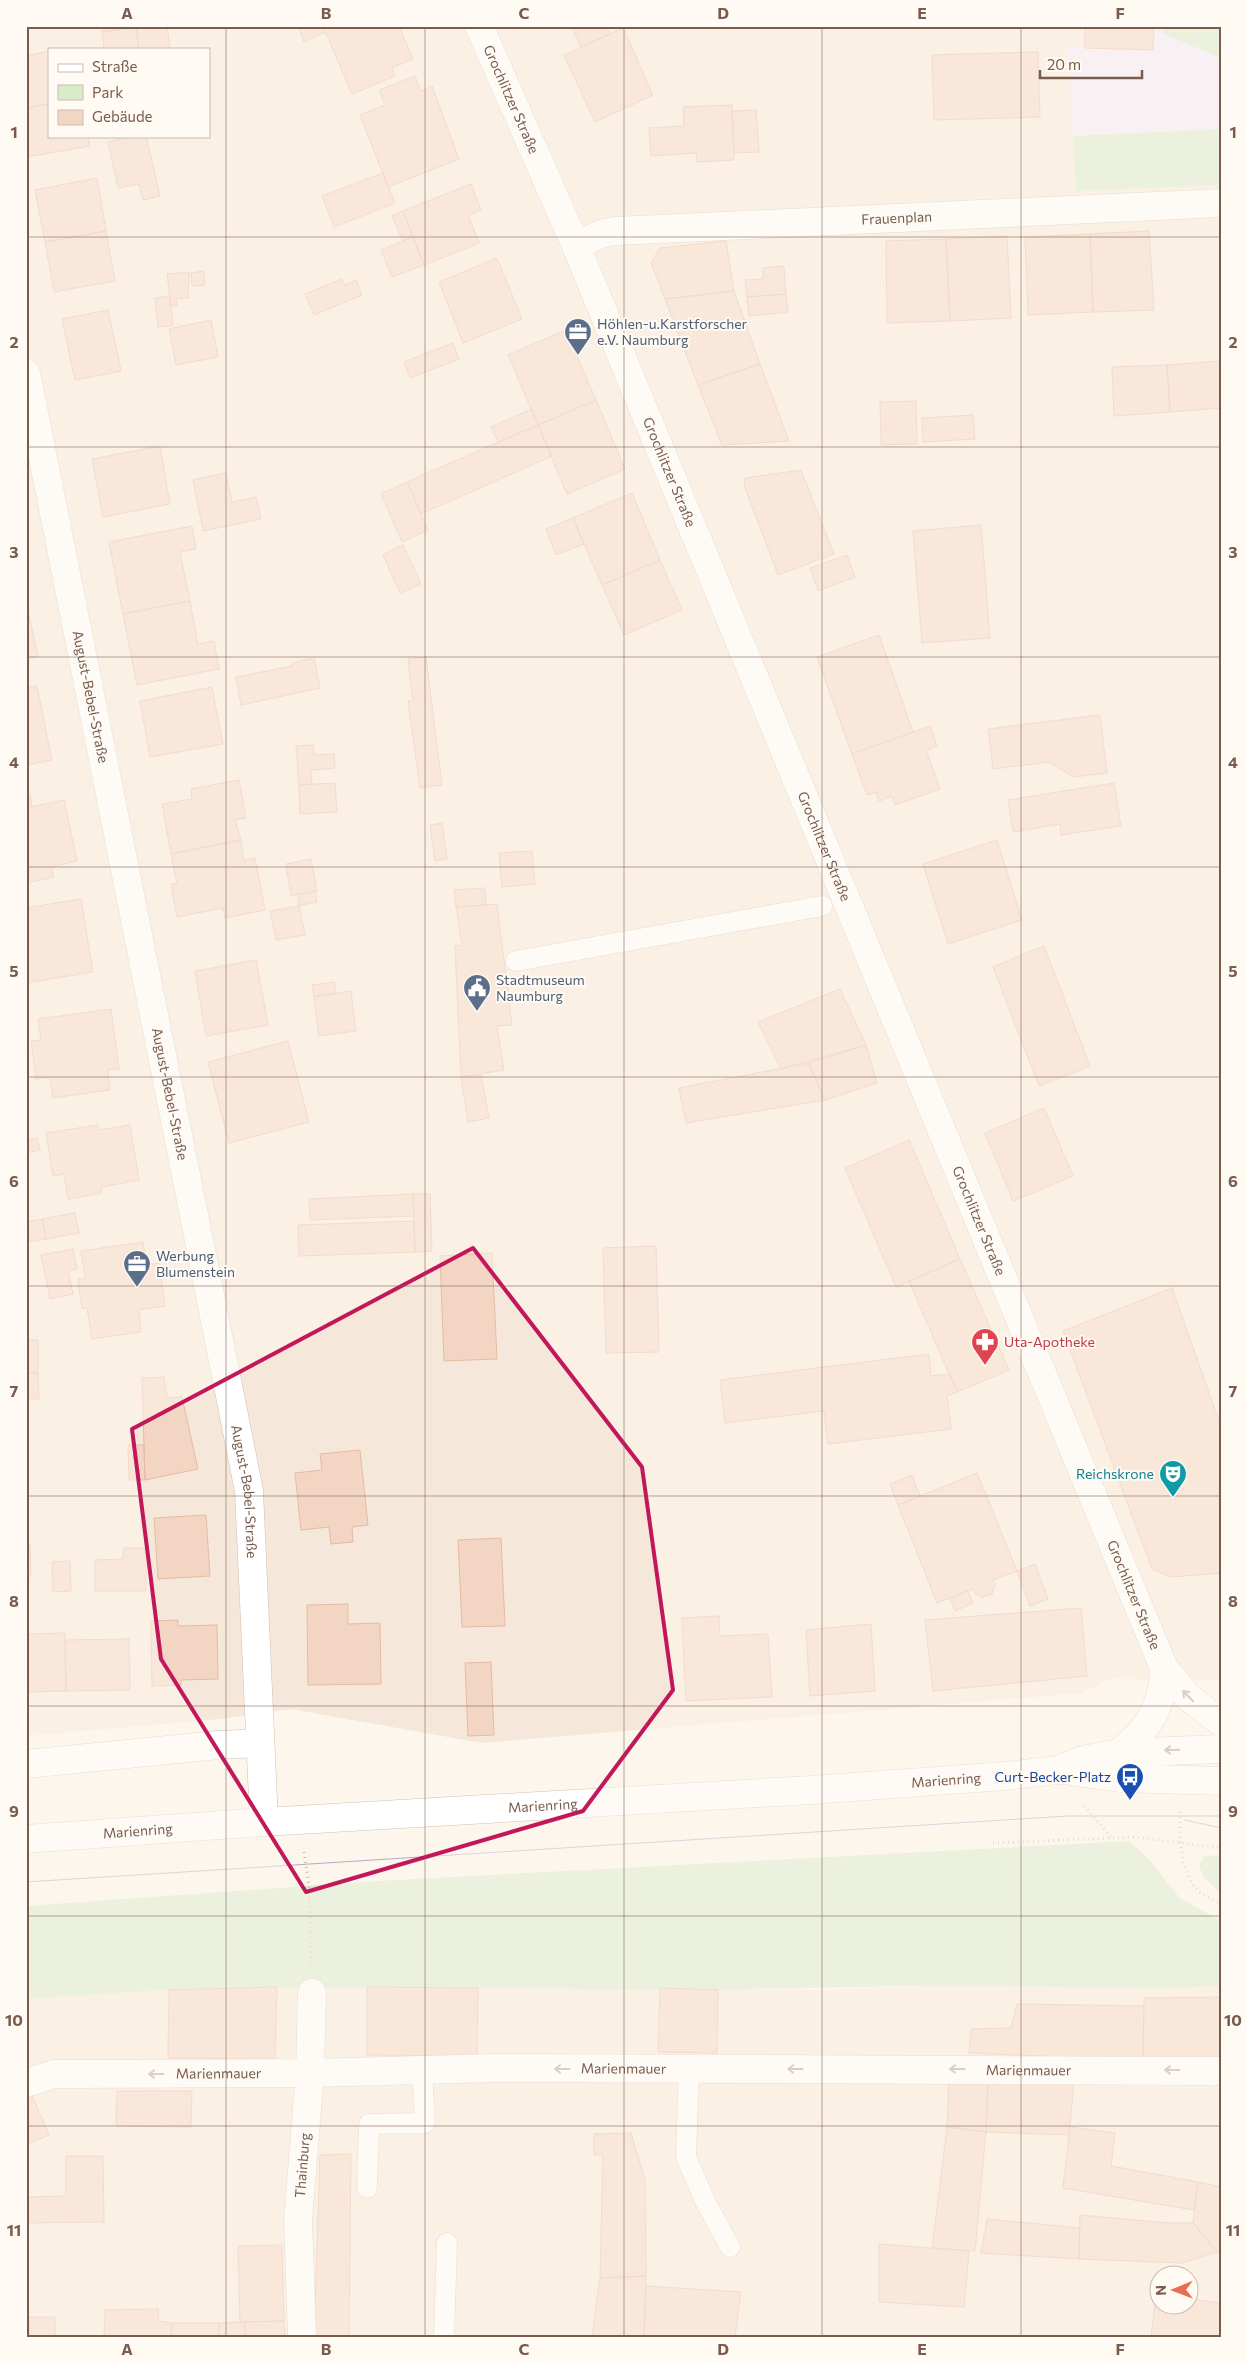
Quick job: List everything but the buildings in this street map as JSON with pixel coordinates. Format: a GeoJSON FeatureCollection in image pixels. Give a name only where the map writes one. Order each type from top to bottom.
{"type":"FeatureCollection","features":[{"type":"Feature","properties":{"kind":"street","name":"Grochlitzer Straße"},"geometry":{"type":"LineString","coordinates":[[479,26],[576,246],[1164,1668],[1189,1698],[1218,1721]]}},
{"type":"Feature","properties":{"kind":"street","name":"Frauenplan"},"geometry":{"type":"LineString","coordinates":[[576,246],[601,234],[615,231],[1221,203]]}},
{"type":"Feature","properties":{"kind":"street","name":"August-Bebel-Straße"},"geometry":{"type":"LineString","coordinates":[[26,372],[249,1491],[264,1822]]}},
{"type":"Feature","properties":{"kind":"street","name":"Grochlitzer Straße"},"geometry":{"type":"LineString","coordinates":[[1119,1753],[1142,1732],[1154,1714],[1161,1696],[1164,1668]]}},
{"type":"Feature","properties":{"kind":"street"},"geometry":{"type":"LineString","coordinates":[[26,1764],[184,1748],[260,1743]]}},
{"type":"Feature","properties":{"kind":"street"},"geometry":{"type":"LineString","coordinates":[[1058,1770],[1083,1760],[1119,1753],[1221,1749]]}},
{"type":"Feature","properties":{"kind":"street"},"geometry":{"type":"LineString","coordinates":[[1058,1770],[1120,1778],[1221,1781]]}},
{"type":"Feature","properties":{"kind":"street","name":"Marienring"},"geometry":{"type":"LineString","coordinates":[[26,1839],[264,1822],[812,1790],[1058,1770]]}},
{"type":"Feature","properties":{"kind":"street","name":"Thainburg"},"geometry":{"type":"LineString","coordinates":[[302,2337],[298,2218],[310,2073],[312,1993]]}},
{"type":"Feature","properties":{"kind":"street","name":"Marienmauer"},"geometry":{"type":"LineString","coordinates":[[26,2084],[54,2074],[689,2069],[1221,2070]]}},
{"type":"Feature","properties":{"kind":"lane"},"geometry":{"type":"LineString","coordinates":[[516,961],[822,906]]}},
{"type":"Feature","properties":{"kind":"lane"},"geometry":{"type":"LineString","coordinates":[[689,2069],[686,2156],[705,2201],[730,2247]]}},
{"type":"Feature","properties":{"kind":"lane"},"geometry":{"type":"LineString","coordinates":[[367,2188],[369,2124],[425,2123],[422,2070]]}},
{"type":"Feature","properties":{"kind":"lane"},"geometry":{"type":"LineString","coordinates":[[444,2337],[447,2242]]}},
{"type":"Feature","properties":{"kind":"path"},"geometry":{"type":"LineString","coordinates":[[993,1843],[1135,1837],[1221,1848]]}},
{"type":"Feature","properties":{"kind":"path"},"geometry":{"type":"LineString","coordinates":[[1180,1842],[1189,1876],[1197,1890],[1221,1904]]}},
{"type":"Feature","properties":{"kind":"path"},"geometry":{"type":"LineString","coordinates":[[307,1880],[309,1888],[312,1993]]}},
{"type":"Feature","properties":{"kind":"highlighted area"},"geometry":{"type":"Polygon","coordinates":[[[473,1248],[642,1467],[673,1690],[583,1811],[306,1892],[161,1659],[132,1429],[473,1248]]]}},
{"type":"Feature","properties":{"kind":"shaded area"},"geometry":{"type":"Polygon","coordinates":[[[26,26],[1221,26],[1221,1680],[1110,1679],[1081,1693],[482,1743],[290,1709],[220,1719],[26,1736],[26,26]]]}},
{"type":"Feature","properties":{"kind":"shaded area"},"geometry":{"type":"Polygon","coordinates":[[[1085,26],[1221,26],[1221,129],[1073,136],[1067,48],[1085,48],[1085,26]]]}},
{"type":"Feature","properties":{"kind":"shaded area"},"geometry":{"type":"Polygon","coordinates":[[[960,1985],[1149,1989],[1221,1986],[1221,2337],[26,2337],[26,1999],[169,1990],[282,1987],[812,1990],[960,1985]]]}},
{"type":"Feature","properties":{"kind":"green space"},"geometry":{"type":"Polygon","coordinates":[[[1166,26],[1221,26],[1221,58],[1161,33],[1166,26]]]}},
{"type":"Feature","properties":{"kind":"green space"},"geometry":{"type":"Polygon","coordinates":[[[1221,129],[1221,185],[1076,191],[1073,136],[1221,129]]]}},
{"type":"Feature","properties":{"kind":"green space"},"geometry":{"type":"Polygon","coordinates":[[[1129,1841],[1146,1856],[1180,1898],[1221,1921],[1221,1986],[1149,1989],[960,1985],[718,1990],[277,1987],[169,1990],[26,1999],[26,1906],[377,1881],[1129,1841]]]}},
{"type":"Feature","properties":{"kind":"green space"},"geometry":{"type":"Polygon","coordinates":[[[1214,1855],[1221,1857],[1221,1893],[1204,1878],[1199,1866],[1204,1857],[1214,1855]]]}},
{"type":"Feature","properties":{"kind":"tram line"},"geometry":{"type":"LineString","coordinates":[[26,1882],[1067,1816],[1221,1816]]}},
{"type":"Feature","properties":{"kind":"tram line"},"geometry":{"type":"LineString","coordinates":[[1185,1820],[1221,1828]]}},
{"type":"Feature","properties":{"kind":"place","name":"Höhlen-u.Karstforscher e.V. Naumburg"},"geometry":{"type":"Point","coordinates":[578,356]}},
{"type":"Feature","properties":{"kind":"place","name":"Stadtmuseum Naumburg"},"geometry":{"type":"Point","coordinates":[477,1012]}},
{"type":"Feature","properties":{"kind":"place","name":"Werbung Blumenstein"},"geometry":{"type":"Point","coordinates":[137,1288]}},
{"type":"Feature","properties":{"kind":"place","name":"Uta-Apotheke"},"geometry":{"type":"Point","coordinates":[985,1366]}},
{"type":"Feature","properties":{"kind":"place","name":"Reichskrone"},"geometry":{"type":"Point","coordinates":[1173,1498]}},
{"type":"Feature","properties":{"kind":"place","name":"Curt-Becker-Platz"},"geometry":{"type":"Point","coordinates":[1130,1801]}}]}
